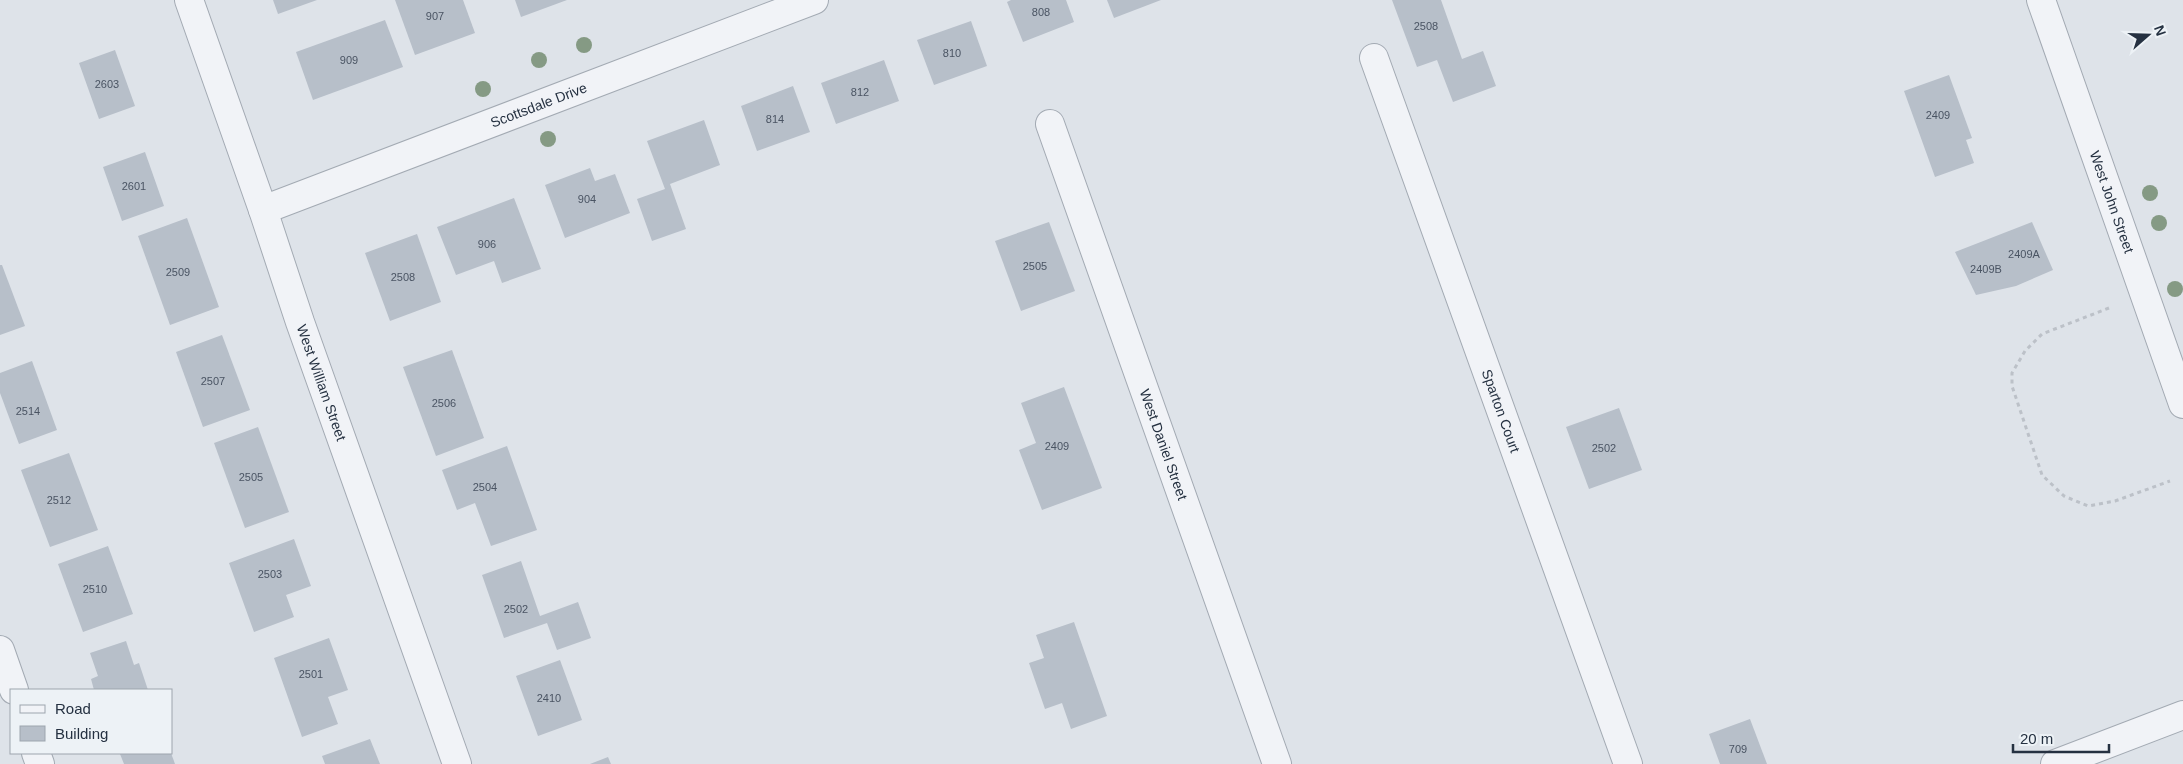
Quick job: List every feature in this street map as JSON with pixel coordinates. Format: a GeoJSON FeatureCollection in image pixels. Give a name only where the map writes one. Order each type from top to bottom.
{"type":"FeatureCollection","features":[{"type":"Feature","properties":{"kind":"street","name":"West William Street"},"geometry":{"type":"LineString","coordinates":[[189,0],[264,210],[300,322],[457,764]]}},
{"type":"Feature","properties":{"kind":"street","name":"Scottsdale Drive"},"geometry":{"type":"LineString","coordinates":[[264,210],[814,0]]}},
{"type":"Feature","properties":{"kind":"street","name":"West John Street"},"geometry":{"type":"LineString","coordinates":[[2041,0],[2183,404]]}},
{"type":"Feature","properties":{"kind":"street","name":"Sparton Court"},"geometry":{"type":"LineString","coordinates":[[1374,58],[1628,764]]}},
{"type":"Feature","properties":{"kind":"street","name":"West Daniel Street"},"geometry":{"type":"LineString","coordinates":[[1050,124],[1277,764]]}},
{"type":"Feature","properties":{"kind":"street"},"geometry":{"type":"LineString","coordinates":[[0,650],[14,689]]}},
{"type":"Feature","properties":{"kind":"street"},"geometry":{"type":"LineString","coordinates":[[2055,764],[2183,716]]}},
{"type":"Feature","properties":{"kind":"path"},"geometry":{"type":"LineString","coordinates":[[2109,308],[2042,334],[2025,352],[2012,373],[2012,386],[2042,475],[2064,496],[2088,506],[2115,501],[2170,481]]}},
{"type":"Feature","properties":{"kind":"building"},"geometry":{"type":"Polygon","coordinates":[[[273,0],[317,0],[278,14],[273,0]]]}},
{"type":"Feature","properties":{"kind":"building"},"geometry":{"type":"Polygon","coordinates":[[[395,0],[463,0],[475,33],[415,55],[395,0]]]}},
{"type":"Feature","properties":{"kind":"building"},"geometry":{"type":"Polygon","coordinates":[[[515,0],[567,0],[521,17],[515,0]]]}},
{"type":"Feature","properties":{"kind":"building"},"geometry":{"type":"Polygon","coordinates":[[[1011,0],[1066,0],[1074,22],[1023,42],[1007,2],[1011,0]]]}},
{"type":"Feature","properties":{"kind":"building"},"geometry":{"type":"Polygon","coordinates":[[[1107,0],[1161,0],[1114,18],[1107,0]]]}},
{"type":"Feature","properties":{"kind":"building"},"geometry":{"type":"Polygon","coordinates":[[[1392,0],[1441,0],[1462,59],[1483,51],[1496,86],[1453,102],[1437,60],[1417,67],[1392,0]]]}},
{"type":"Feature","properties":{"kind":"building"},"geometry":{"type":"Polygon","coordinates":[[[385,20],[403,67],[313,100],[296,52],[385,20]]]}},
{"type":"Feature","properties":{"kind":"building"},"geometry":{"type":"Polygon","coordinates":[[[971,21],[987,66],[934,85],[917,40],[971,21]]]}},
{"type":"Feature","properties":{"kind":"building"},"geometry":{"type":"Polygon","coordinates":[[[115,50],[135,106],[99,119],[79,63],[115,50]]]}},
{"type":"Feature","properties":{"kind":"building"},"geometry":{"type":"Polygon","coordinates":[[[884,60],[899,101],[836,124],[821,83],[884,60]]]}},
{"type":"Feature","properties":{"kind":"building"},"geometry":{"type":"Polygon","coordinates":[[[1949,75],[1972,138],[1966,140],[1974,163],[1935,177],[1904,91],[1949,75]]]}},
{"type":"Feature","properties":{"kind":"building"},"geometry":{"type":"Polygon","coordinates":[[[793,86],[810,132],[757,151],[741,106],[793,86]]]}},
{"type":"Feature","properties":{"kind":"building"},"geometry":{"type":"Polygon","coordinates":[[[704,120],[720,165],[670,184],[686,229],[652,241],[637,199],[665,189],[647,141],[704,120]]]}},
{"type":"Feature","properties":{"kind":"building"},"geometry":{"type":"Polygon","coordinates":[[[145,152],[164,206],[122,221],[103,167],[145,152]]]}},
{"type":"Feature","properties":{"kind":"building"},"geometry":{"type":"Polygon","coordinates":[[[590,168],[595,181],[615,174],[630,213],[565,238],[545,185],[590,168]]]}},
{"type":"Feature","properties":{"kind":"building"},"geometry":{"type":"Polygon","coordinates":[[[514,198],[541,269],[502,283],[494,261],[456,275],[437,227],[514,198]]]}},
{"type":"Feature","properties":{"kind":"building"},"geometry":{"type":"Polygon","coordinates":[[[187,218],[219,307],[170,325],[138,236],[187,218]]]}},
{"type":"Feature","properties":{"kind":"building"},"geometry":{"type":"Polygon","coordinates":[[[1049,222],[1075,291],[1021,311],[995,241],[1049,222]]]}},
{"type":"Feature","properties":{"kind":"building"},"geometry":{"type":"Polygon","coordinates":[[[2032,222],[2053,270],[2016,286],[1976,295],[1955,252],[2032,222]]]}},
{"type":"Feature","properties":{"kind":"building"},"geometry":{"type":"Polygon","coordinates":[[[417,234],[441,302],[390,321],[365,253],[417,234]]]}},
{"type":"Feature","properties":{"kind":"building"},"geometry":{"type":"Polygon","coordinates":[[[0,265],[2,265],[25,326],[0,335],[0,265]]]}},
{"type":"Feature","properties":{"kind":"building"},"geometry":{"type":"Polygon","coordinates":[[[222,335],[250,410],[203,427],[176,352],[222,335]]]}},
{"type":"Feature","properties":{"kind":"building"},"geometry":{"type":"Polygon","coordinates":[[[452,350],[484,438],[436,456],[403,367],[452,350]]]}},
{"type":"Feature","properties":{"kind":"building"},"geometry":{"type":"Polygon","coordinates":[[[32,361],[57,430],[19,444],[0,393],[0,373],[32,361]]]}},
{"type":"Feature","properties":{"kind":"building"},"geometry":{"type":"Polygon","coordinates":[[[1064,387],[1102,488],[1042,510],[1019,450],[1036,443],[1021,403],[1064,387]]]}},
{"type":"Feature","properties":{"kind":"building"},"geometry":{"type":"Polygon","coordinates":[[[1619,408],[1642,470],[1589,489],[1566,427],[1619,408]]]}},
{"type":"Feature","properties":{"kind":"building"},"geometry":{"type":"Polygon","coordinates":[[[258,427],[289,512],[245,528],[214,443],[258,427]]]}},
{"type":"Feature","properties":{"kind":"building"},"geometry":{"type":"Polygon","coordinates":[[[507,446],[537,530],[491,546],[475,503],[457,510],[442,470],[507,446]]]}},
{"type":"Feature","properties":{"kind":"building"},"geometry":{"type":"Polygon","coordinates":[[[69,453],[98,530],[50,547],[21,470],[69,453]]]}},
{"type":"Feature","properties":{"kind":"building"},"geometry":{"type":"Polygon","coordinates":[[[294,539],[311,586],[286,595],[294,617],[254,632],[229,563],[294,539]]]}},
{"type":"Feature","properties":{"kind":"building"},"geometry":{"type":"Polygon","coordinates":[[[108,546],[133,614],[83,632],[58,564],[108,546]]]}},
{"type":"Feature","properties":{"kind":"building"},"geometry":{"type":"Polygon","coordinates":[[[521,561],[540,616],[578,602],[591,638],[557,650],[547,623],[504,638],[482,575],[521,561]]]}},
{"type":"Feature","properties":{"kind":"building"},"geometry":{"type":"Polygon","coordinates":[[[1074,622],[1107,716],[1071,729],[1062,703],[1045,709],[1029,663],[1044,658],[1036,635],[1074,622]]]}},
{"type":"Feature","properties":{"kind":"building"},"geometry":{"type":"Polygon","coordinates":[[[329,638],[348,690],[328,697],[338,724],[302,737],[274,658],[329,638]]]}},
{"type":"Feature","properties":{"kind":"building"},"geometry":{"type":"Polygon","coordinates":[[[126,641],[134,665],[139,663],[148,689],[94,689],[91,679],[98,676],[90,653],[126,641]]]}},
{"type":"Feature","properties":{"kind":"building"},"geometry":{"type":"Polygon","coordinates":[[[560,660],[582,720],[538,736],[516,676],[560,660]]]}},
{"type":"Feature","properties":{"kind":"building"},"geometry":{"type":"Polygon","coordinates":[[[1750,719],[1767,764],[1720,764],[1709,734],[1750,719]]]}},
{"type":"Feature","properties":{"kind":"building"},"geometry":{"type":"Polygon","coordinates":[[[370,739],[380,764],[325,764],[322,756],[370,739]]]}},
{"type":"Feature","properties":{"kind":"building"},"geometry":{"type":"Polygon","coordinates":[[[120,754],[171,754],[175,764],[124,764],[120,754]]]}},
{"type":"Feature","properties":{"kind":"building"},"geometry":{"type":"Polygon","coordinates":[[[608,757],[611,764],[590,764],[608,757]]]}}]}
